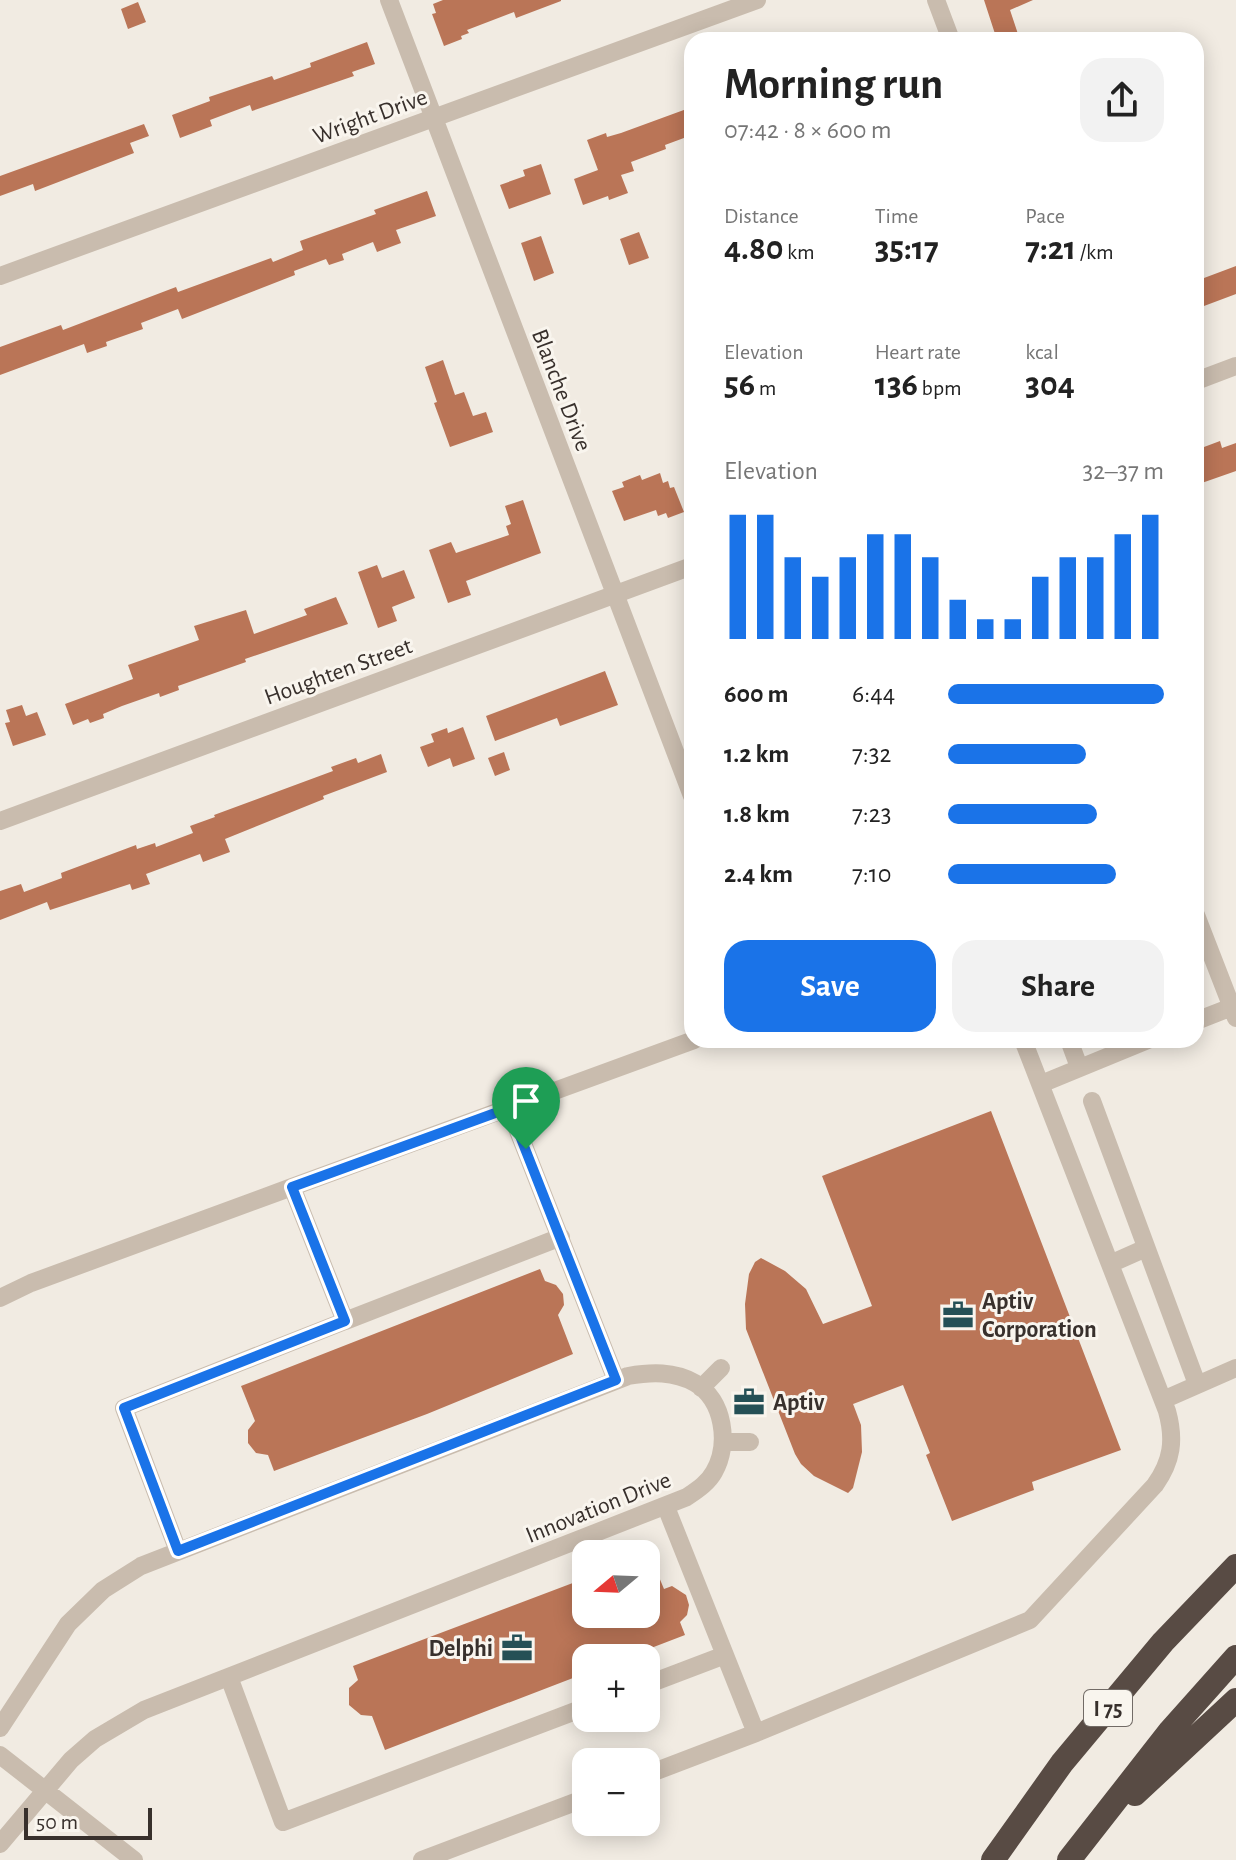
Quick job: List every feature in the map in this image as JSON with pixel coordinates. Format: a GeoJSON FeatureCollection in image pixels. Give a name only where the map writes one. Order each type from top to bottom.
{"type":"FeatureCollection","features":[{"type":"Feature","properties":{"kind":"highway","name":"I 75"},"geometry":{"type":"LineString","coordinates":[[993,1860],[1062,1763],[1163,1642],[1236,1566]]}},
{"type":"Feature","properties":{"kind":"highway","name":"I 75"},"geometry":{"type":"LineString","coordinates":[[1072,1855],[1170,1731],[1236,1657]]}},
{"type":"Feature","properties":{"kind":"highway"},"geometry":{"type":"LineString","coordinates":[[1072,1855],[1236,1700]]}},
{"type":"Feature","properties":{"kind":"street","name":"Blanche Drive"},"geometry":{"type":"LineString","coordinates":[[389,0],[684,775]]}},
{"type":"Feature","properties":{"kind":"street","name":"Wright Drive"},"geometry":{"type":"LineString","coordinates":[[0,276],[757,0]]}},
{"type":"Feature","properties":{"kind":"street"},"geometry":{"type":"LineString","coordinates":[[936,0],[948,32]]}},
{"type":"Feature","properties":{"kind":"street"},"geometry":{"type":"LineString","coordinates":[[1204,378],[1236,366]]}},
{"type":"Feature","properties":{"kind":"street","name":"Houghten Street"},"geometry":{"type":"LineString","coordinates":[[0,821],[684,569]]}},
{"type":"Feature","properties":{"kind":"street"},"geometry":{"type":"LineString","coordinates":[[1204,935],[1234,1012],[1204,1019]]}},
{"type":"Feature","properties":{"kind":"street"},"geometry":{"type":"LineString","coordinates":[[0,1298],[31,1283],[684,1044]]}},
{"type":"Feature","properties":{"kind":"street"},"geometry":{"type":"LineString","coordinates":[[660,1770],[1030,1620],[1162,1475],[1168,1462],[1172,1438],[1163,1400],[1026,1048]]}},
{"type":"Feature","properties":{"kind":"street"},"geometry":{"type":"LineString","coordinates":[[1072,1048],[1079,1067]]}},
{"type":"Feature","properties":{"kind":"street"},"geometry":{"type":"LineString","coordinates":[[1041,1084],[1128,1048]]}},
{"type":"Feature","properties":{"kind":"street"},"geometry":{"type":"LineString","coordinates":[[1092,1101],[1197,1384]]}},
{"type":"Feature","properties":{"kind":"street"},"geometry":{"type":"LineString","coordinates":[[509,1108],[616,1380]]}},
{"type":"Feature","properties":{"kind":"street"},"geometry":{"type":"LineString","coordinates":[[292,1187],[345,1321]]}},
{"type":"Feature","properties":{"kind":"street"},"geometry":{"type":"LineString","coordinates":[[178,1551],[124,1408],[561,1237]]}},
{"type":"Feature","properties":{"kind":"street"},"geometry":{"type":"LineString","coordinates":[[1110,1264],[1146,1248]]}},
{"type":"Feature","properties":{"kind":"street"},"geometry":{"type":"LineString","coordinates":[[701,1388],[721,1368]]}},
{"type":"Feature","properties":{"kind":"street"},"geometry":{"type":"LineString","coordinates":[[1163,1400],[1236,1368]]}},
{"type":"Feature","properties":{"kind":"street"},"geometry":{"type":"LineString","coordinates":[[0,1728],[68,1624],[103,1590],[141,1566],[616,1380],[638,1374],[662,1373],[681,1377],[710,1395],[718,1412],[723,1442],[750,1442]]}},
{"type":"Feature","properties":{"kind":"street","name":"Innovation Drive"},"geometry":{"type":"LineString","coordinates":[[0,1844],[71,1760],[95,1739],[144,1710],[666,1507],[702,1487],[713,1474],[723,1442]]}},
{"type":"Feature","properties":{"kind":"street"},"geometry":{"type":"LineString","coordinates":[[666,1507],[756,1733]]}},
{"type":"Feature","properties":{"kind":"street"},"geometry":{"type":"LineString","coordinates":[[660,1680],[725,1655]]}},
{"type":"Feature","properties":{"kind":"street"},"geometry":{"type":"LineString","coordinates":[[229,1677],[283,1822],[572,1712]]}},
{"type":"Feature","properties":{"kind":"street"},"geometry":{"type":"LineString","coordinates":[[0,1755],[134,1860]]}},
{"type":"Feature","properties":{"kind":"street"},"geometry":{"type":"LineString","coordinates":[[422,1860],[572,1803]]}},
{"type":"Feature","properties":{"kind":"building"},"geometry":{"type":"Polygon","coordinates":[[[443,0],[561,1],[516,18],[514,12],[467,30],[469,33],[461,36],[462,39],[444,46],[432,14],[436,13],[433,4],[443,0]]]}},
{"type":"Feature","properties":{"kind":"building"},"geometry":{"type":"Polygon","coordinates":[[[984,0],[1033,0],[1010,10],[1017,32],[994,32],[984,0]]]}},
{"type":"Feature","properties":{"kind":"building"},"geometry":{"type":"Polygon","coordinates":[[[138,2],[146,22],[128,29],[121,9],[138,2]]]}},
{"type":"Feature","properties":{"kind":"building"},"geometry":{"type":"Polygon","coordinates":[[[367,42],[375,64],[352,72],[354,76],[252,111],[250,105],[210,120],[212,126],[180,138],[172,115],[210,101],[209,97],[272,76],[274,80],[367,42]]]}},
{"type":"Feature","properties":{"kind":"building"},"geometry":{"type":"Polygon","coordinates":[[[684,110],[684,138],[665,145],[666,149],[631,162],[634,171],[621,175],[628,193],[583,205],[574,179],[598,170],[587,140],[606,133],[607,137],[684,110]]]}},
{"type":"Feature","properties":{"kind":"building"},"geometry":{"type":"Polygon","coordinates":[[[144,124],[149,136],[130,143],[134,153],[35,191],[33,184],[0,196],[0,176],[144,124]]]}},
{"type":"Feature","properties":{"kind":"building"},"geometry":{"type":"Polygon","coordinates":[[[541,164],[551,194],[509,209],[500,185],[525,176],[523,170],[541,164]]]}},
{"type":"Feature","properties":{"kind":"building"},"geometry":{"type":"Polygon","coordinates":[[[427,191],[436,216],[396,230],[401,243],[377,252],[373,242],[342,254],[344,260],[329,265],[326,259],[294,271],[295,275],[182,319],[178,309],[141,323],[143,329],[106,342],[107,346],[87,353],[84,344],[0,375],[0,347],[61,325],[63,330],[176,287],[178,292],[271,258],[273,262],[303,250],[300,241],[376,214],[374,210],[427,191]]]}},
{"type":"Feature","properties":{"kind":"building"},"geometry":{"type":"Polygon","coordinates":[[[639,232],[649,258],[629,265],[620,239],[639,232]]]}},
{"type":"Feature","properties":{"kind":"building"},"geometry":{"type":"Polygon","coordinates":[[[541,236],[554,273],[534,281],[521,243],[541,236]]]}},
{"type":"Feature","properties":{"kind":"building"},"geometry":{"type":"Polygon","coordinates":[[[1236,266],[1236,294],[1204,306],[1204,278],[1236,266]]]}},
{"type":"Feature","properties":{"kind":"building"},"geometry":{"type":"Polygon","coordinates":[[[443,360],[455,395],[464,392],[473,416],[486,412],[493,432],[450,447],[425,367],[443,360]]]}},
{"type":"Feature","properties":{"kind":"building"},"geometry":{"type":"Polygon","coordinates":[[[1220,441],[1222,448],[1236,443],[1236,471],[1204,482],[1204,447],[1220,441]]]}},
{"type":"Feature","properties":{"kind":"building"},"geometry":{"type":"Polygon","coordinates":[[[660,473],[663,483],[668,481],[670,488],[674,487],[684,512],[668,518],[666,513],[658,516],[656,510],[624,521],[612,491],[624,487],[622,482],[640,475],[642,480],[660,473]]]}},
{"type":"Feature","properties":{"kind":"building"},"geometry":{"type":"Polygon","coordinates":[[[523,500],[541,553],[466,581],[471,595],[448,603],[429,550],[451,542],[456,553],[509,535],[506,526],[511,524],[505,506],[523,500]]]}},
{"type":"Feature","properties":{"kind":"building"},"geometry":{"type":"Polygon","coordinates":[[[377,565],[382,578],[404,570],[415,598],[392,607],[397,621],[378,628],[358,572],[377,565]]]}},
{"type":"Feature","properties":{"kind":"building"},"geometry":{"type":"Polygon","coordinates":[[[336,597],[348,624],[245,659],[246,662],[178,686],[179,690],[160,697],[159,693],[122,706],[103,714],[104,718],[90,723],[88,719],[73,725],[65,704],[133,679],[128,665],[199,640],[194,626],[246,610],[254,634],[307,615],[304,609],[336,597]]]}},
{"type":"Feature","properties":{"kind":"building"},"geometry":{"type":"Polygon","coordinates":[[[605,671],[618,705],[560,726],[557,718],[495,741],[486,716],[605,671]]]}},
{"type":"Feature","properties":{"kind":"building"},"geometry":{"type":"Polygon","coordinates":[[[22,705],[26,716],[37,712],[46,735],[13,746],[5,723],[10,722],[6,710],[22,705]]]}},
{"type":"Feature","properties":{"kind":"building"},"geometry":{"type":"Polygon","coordinates":[[[463,727],[475,759],[453,767],[450,758],[428,767],[420,747],[434,742],[431,734],[447,728],[448,733],[463,727]]]}},
{"type":"Feature","properties":{"kind":"building"},"geometry":{"type":"Polygon","coordinates":[[[504,752],[510,770],[495,776],[488,758],[504,752]]]}},
{"type":"Feature","properties":{"kind":"building"},"geometry":{"type":"Polygon","coordinates":[[[381,754],[387,772],[225,839],[230,852],[203,862],[200,854],[146,874],[150,884],[132,890],[130,884],[50,910],[47,902],[0,920],[0,891],[21,884],[24,892],[62,878],[61,873],[136,845],[137,849],[155,843],[156,847],[193,833],[190,826],[214,815],[333,771],[331,767],[356,758],[358,763],[381,754]]]}},
{"type":"Feature","properties":{"kind":"building","name":"Aptiv Corporation"},"geometry":{"type":"Polygon","coordinates":[[[991,1111],[1121,1450],[1032,1482],[1034,1490],[952,1521],[903,1385],[853,1404],[861,1425],[862,1452],[853,1488],[848,1493],[814,1476],[801,1464],[746,1329],[745,1304],[749,1274],[761,1258],[785,1271],[806,1289],[823,1324],[872,1306],[822,1176],[991,1111]]]}},
{"type":"Feature","properties":{"kind":"building"},"geometry":{"type":"Polygon","coordinates":[[[540,1269],[545,1281],[556,1285],[563,1294],[564,1305],[558,1315],[573,1354],[427,1414],[274,1471],[268,1455],[256,1453],[248,1443],[248,1430],[255,1421],[241,1386],[540,1269]]]}},
{"type":"Feature","properties":{"kind":"building"},"geometry":{"type":"Polygon","coordinates":[[[660,1579],[664,1589],[672,1586],[686,1595],[689,1605],[687,1615],[680,1622],[685,1635],[660,1645],[572,1644],[572,1678],[385,1750],[372,1716],[361,1715],[349,1705],[349,1688],[358,1680],[353,1666],[572,1583],[572,1628],[660,1628],[660,1579]]]}},
{"type":"Feature","properties":{"kind":"place","name":"Aptiv Corporation"},"geometry":{"type":"Point","coordinates":[958,1315]}},
{"type":"Feature","properties":{"kind":"place","name":"Aptiv"},"geometry":{"type":"Point","coordinates":[749,1402]}},
{"type":"Feature","properties":{"kind":"place","name":"Delphi"},"geometry":{"type":"Point","coordinates":[517,1648]}},
{"type":"Feature","properties":{"kind":"route"},"geometry":{"type":"LineString","coordinates":[[509,1108],[526,1149],[616,1380],[178,1551],[124,1408],[345,1321],[292,1187],[509,1108]]}}]}
